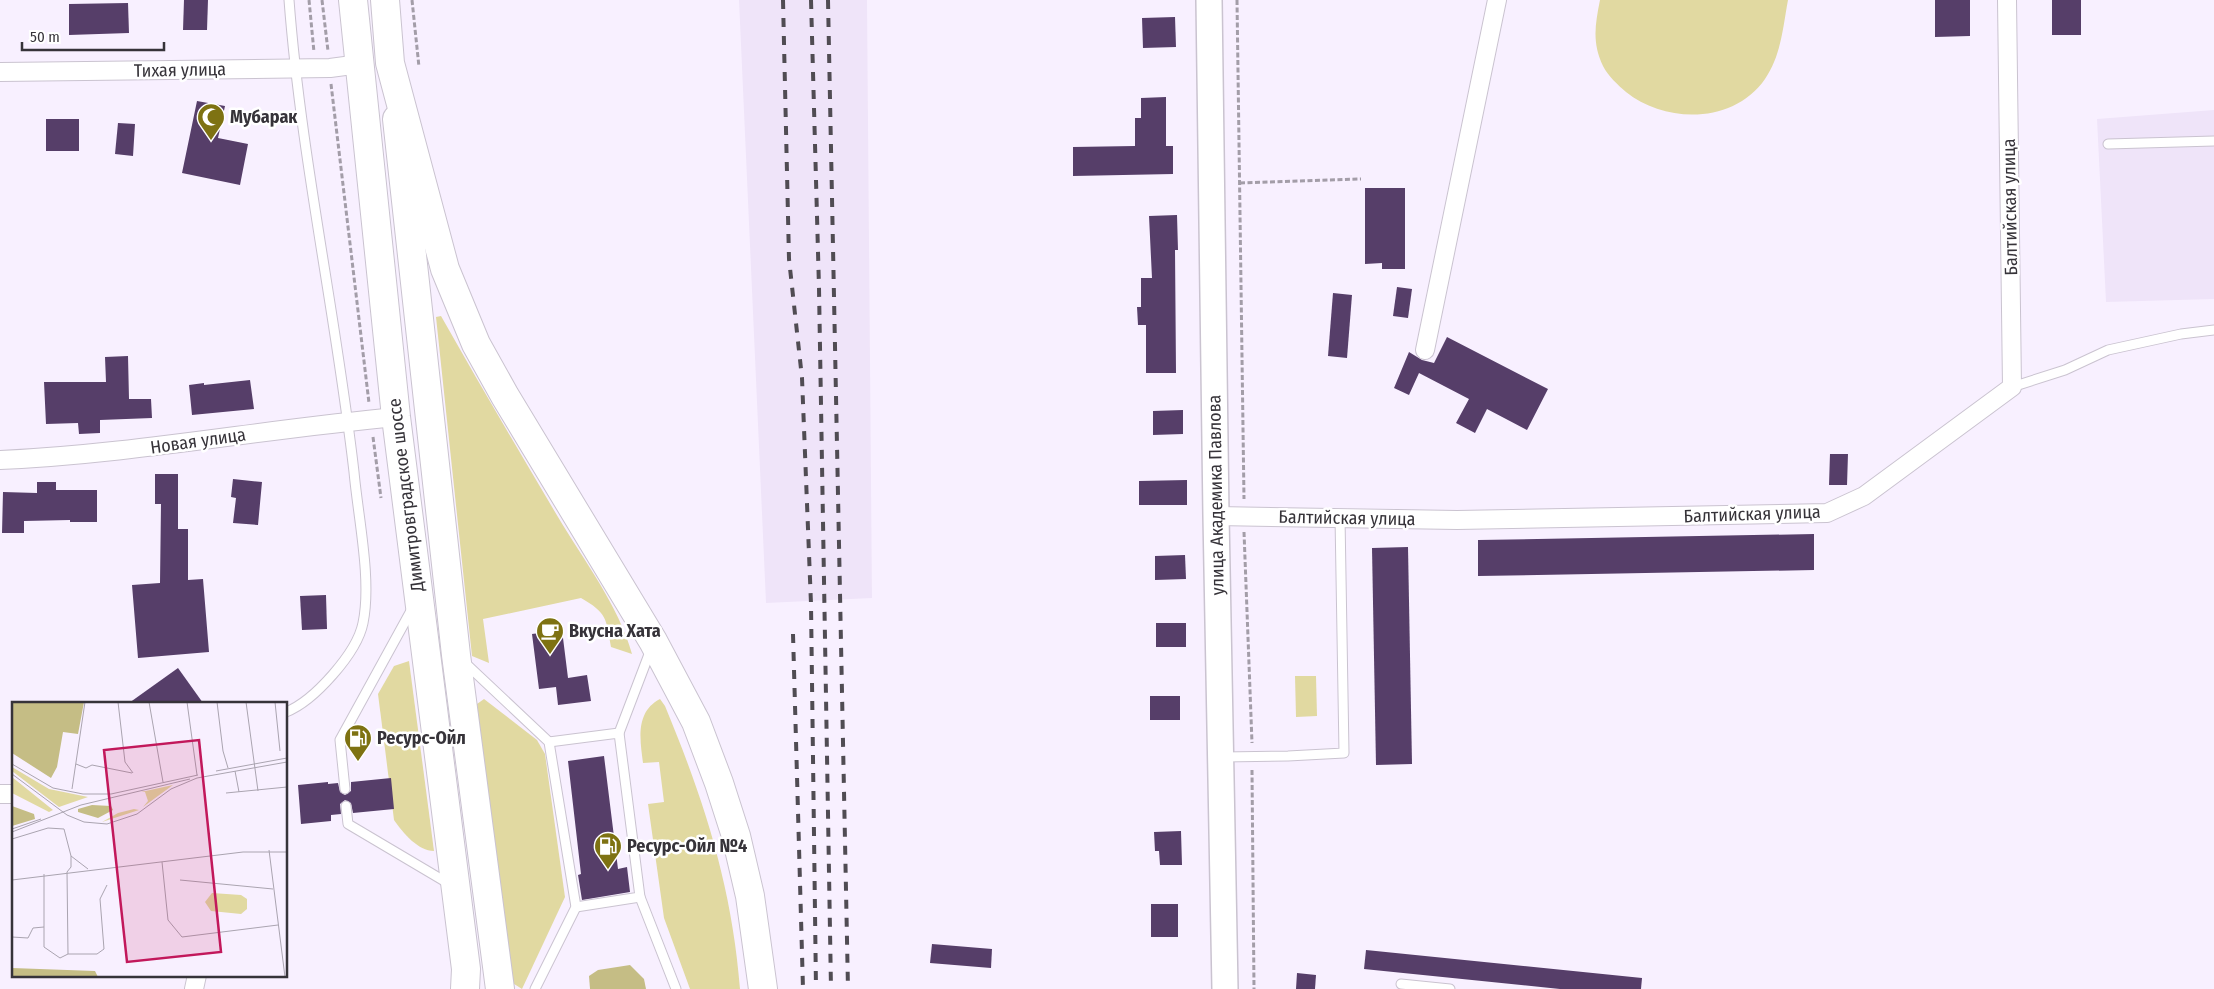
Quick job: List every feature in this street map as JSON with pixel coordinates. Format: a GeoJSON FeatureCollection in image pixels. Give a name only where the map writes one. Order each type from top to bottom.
{"type":"FeatureCollection","features":[{"type":"Feature","properties":{"kind":"main road","name":"Димитровградское шоссе"},"geometry":{"type":"LineString","coordinates":[[353,0],[360,64],[383,418],[418,595],[467,982]]}},
{"type":"Feature","properties":{"kind":"main road","name":"Димитровградское шоссе"},"geometry":{"type":"LineString","coordinates":[[385,0],[390,63],[456,655],[500,989]]}},
{"type":"Feature","properties":{"kind":"main road"},"geometry":{"type":"LineString","coordinates":[[390,63],[445,269],[476,344],[505,396],[653,642],[696,722],[736,836],[750,896],[763,989]]}},
{"type":"Feature","properties":{"kind":"street","name":"улица Академика Павлова"},"geometry":{"type":"LineString","coordinates":[[1209,0],[1225,989]]}},
{"type":"Feature","properties":{"kind":"street"},"geometry":{"type":"LineString","coordinates":[[1425,350],[1498,0]]}},
{"type":"Feature","properties":{"kind":"street","name":"Балтийская улица"},"geometry":{"type":"LineString","coordinates":[[1216,516],[1340,516],[1457,520],[1827,513],[1864,496],[2012,388],[2007,0]]}},
{"type":"Feature","properties":{"kind":"street","name":"Тихая улица"},"geometry":{"type":"LineString","coordinates":[[0,72],[323,68],[360,64]]}},
{"type":"Feature","properties":{"kind":"street","name":"Новая улица"},"geometry":{"type":"LineString","coordinates":[[0,460],[138,450],[209,438],[383,418]]}},
{"type":"Feature","properties":{"kind":"street"},"geometry":{"type":"LineString","coordinates":[[194,989],[197,976]]}},
{"type":"Feature","properties":{"kind":"lane"},"geometry":{"type":"LineString","coordinates":[[288,711],[294,709],[324,686],[348,654],[363,625],[366,589],[348,421],[294,68],[290,0]]}},
{"type":"Feature","properties":{"kind":"lane"},"geometry":{"type":"LineString","coordinates":[[2108,144],[2214,141]]}},
{"type":"Feature","properties":{"kind":"lane"},"geometry":{"type":"LineString","coordinates":[[2012,388],[2065,370],[2108,350],[2181,334],[2214,330]]}},
{"type":"Feature","properties":{"kind":"lane"},"geometry":{"type":"LineString","coordinates":[[1222,757],[1344,753],[1340,516]]}},
{"type":"Feature","properties":{"kind":"lane"},"geometry":{"type":"LineString","coordinates":[[345,789],[340,740],[407,622],[418,595]]}},
{"type":"Feature","properties":{"kind":"lane"},"geometry":{"type":"LineString","coordinates":[[653,642],[619,733],[640,898],[676,989]]}},
{"type":"Feature","properties":{"kind":"lane"},"geometry":{"type":"LineString","coordinates":[[456,655],[549,742],[576,907],[535,989]]}},
{"type":"Feature","properties":{"kind":"lane"},"geometry":{"type":"LineString","coordinates":[[549,742],[619,733]]}},
{"type":"Feature","properties":{"kind":"lane"},"geometry":{"type":"LineString","coordinates":[[346,806],[348,824],[439,880],[455,887]]}},
{"type":"Feature","properties":{"kind":"lane"},"geometry":{"type":"LineString","coordinates":[[576,907],[640,898]]}},
{"type":"Feature","properties":{"kind":"lane"},"geometry":{"type":"LineString","coordinates":[[1401,984],[1450,989]]}},
{"type":"Feature","properties":{"kind":"path"},"geometry":{"type":"LineString","coordinates":[[309,0],[323,68],[383,418],[382,504]]}},
{"type":"Feature","properties":{"kind":"path"},"geometry":{"type":"LineString","coordinates":[[322,0],[323,68]]}},
{"type":"Feature","properties":{"kind":"path"},"geometry":{"type":"LineString","coordinates":[[412,0],[419,67]]}},
{"type":"Feature","properties":{"kind":"path"},"geometry":{"type":"LineString","coordinates":[[1237,0],[1244,517],[1252,756],[1254,989]]}},
{"type":"Feature","properties":{"kind":"path"},"geometry":{"type":"LineString","coordinates":[[1240,183],[1361,179]]}},
{"type":"Feature","properties":{"kind":"shaded area"},"geometry":{"type":"Polygon","coordinates":[[[739,0],[867,0],[872,598],[766,603],[739,0]]]}},
{"type":"Feature","properties":{"kind":"shaded area"},"geometry":{"type":"Polygon","coordinates":[[[1600,0],[1788,0],[1783,31],[1775,61],[1765,79],[1752,94],[1736,105],[1718,111],[1699,114],[1679,114],[1660,110],[1642,102],[1626,92],[1610,77],[1603,66],[1596,42],[1596,26],[1600,0]]]}},
{"type":"Feature","properties":{"kind":"shaded area"},"geometry":{"type":"Polygon","coordinates":[[[2214,110],[2214,299],[2106,302],[2097,119],[2214,110]]]}},
{"type":"Feature","properties":{"kind":"shaded area"},"geometry":{"type":"Polygon","coordinates":[[[441,316],[543,492],[600,583],[618,618],[632,654],[611,647],[608,629],[601,612],[581,598],[483,619],[489,663],[472,656],[436,317],[441,316]]]}},
{"type":"Feature","properties":{"kind":"shaded area"},"geometry":{"type":"Polygon","coordinates":[[[409,661],[434,851],[417,845],[406,836],[394,820],[378,694],[394,666],[409,661]]]}},
{"type":"Feature","properties":{"kind":"shaded area"},"geometry":{"type":"Polygon","coordinates":[[[1295,676],[1316,676],[1317,716],[1296,717],[1295,676]]]}},
{"type":"Feature","properties":{"kind":"shaded area"},"geometry":{"type":"Polygon","coordinates":[[[484,699],[537,740],[545,754],[565,897],[522,989],[511,982],[477,704],[484,699]]]}},
{"type":"Feature","properties":{"kind":"shaded area"},"geometry":{"type":"Polygon","coordinates":[[[660,699],[665,706],[692,775],[714,844],[730,915],[740,989],[690,989],[664,918],[648,804],[664,802],[659,762],[643,763],[640,736],[646,711],[660,699]]]}},
{"type":"Feature","properties":{"kind":"shaded area"},"geometry":{"type":"Polygon","coordinates":[[[630,965],[644,979],[646,989],[590,989],[589,976],[598,970],[630,965]]]}},
{"type":"Feature","properties":{"kind":"building"},"geometry":{"type":"Polygon","coordinates":[[[184,0],[208,0],[207,30],[183,30],[184,0]]]}},
{"type":"Feature","properties":{"kind":"building"},"geometry":{"type":"Polygon","coordinates":[[[1935,0],[1970,0],[1970,36],[1935,37],[1935,0]]]}},
{"type":"Feature","properties":{"kind":"building"},"geometry":{"type":"Polygon","coordinates":[[[2052,0],[2081,0],[2081,35],[2052,35],[2052,0]]]}},
{"type":"Feature","properties":{"kind":"building"},"geometry":{"type":"Polygon","coordinates":[[[128,3],[129,33],[69,35],[69,4],[128,3]]]}},
{"type":"Feature","properties":{"kind":"building"},"geometry":{"type":"Polygon","coordinates":[[[1175,17],[1176,47],[1143,48],[1142,18],[1175,17]]]}},
{"type":"Feature","properties":{"kind":"building"},"geometry":{"type":"Polygon","coordinates":[[[1166,97],[1166,146],[1173,146],[1173,174],[1073,176],[1073,147],[1135,146],[1135,118],[1141,118],[1141,98],[1166,97]]]}},
{"type":"Feature","properties":{"kind":"building","name":"Мубарак"},"geometry":{"type":"Polygon","coordinates":[[[197,101],[225,106],[218,138],[248,144],[240,185],[182,173],[197,101]]]}},
{"type":"Feature","properties":{"kind":"building"},"geometry":{"type":"Polygon","coordinates":[[[46,119],[79,119],[79,151],[46,151],[46,119]]]}},
{"type":"Feature","properties":{"kind":"building"},"geometry":{"type":"Polygon","coordinates":[[[118,123],[135,124],[133,156],[115,154],[118,123]]]}},
{"type":"Feature","properties":{"kind":"building"},"geometry":{"type":"Polygon","coordinates":[[[1365,188],[1405,188],[1405,269],[1382,269],[1382,263],[1365,264],[1365,188]]]}},
{"type":"Feature","properties":{"kind":"building"},"geometry":{"type":"Polygon","coordinates":[[[1177,215],[1178,250],[1175,250],[1176,373],[1146,373],[1146,325],[1138,325],[1137,307],[1141,307],[1141,278],[1152,278],[1149,216],[1177,215]]]}},
{"type":"Feature","properties":{"kind":"building"},"geometry":{"type":"Polygon","coordinates":[[[1397,287],[1412,289],[1408,318],[1393,316],[1397,287]]]}},
{"type":"Feature","properties":{"kind":"building"},"geometry":{"type":"Polygon","coordinates":[[[1333,293],[1352,295],[1347,358],[1328,356],[1333,293]]]}},
{"type":"Feature","properties":{"kind":"building"},"geometry":{"type":"Polygon","coordinates":[[[1447,337],[1548,389],[1527,430],[1487,409],[1475,433],[1456,423],[1469,399],[1419,373],[1409,395],[1394,388],[1409,352],[1422,360],[1434,363],[1447,337]]]}},
{"type":"Feature","properties":{"kind":"building"},"geometry":{"type":"Polygon","coordinates":[[[128,356],[129,399],[151,399],[152,418],[100,420],[100,433],[79,434],[78,423],[46,424],[44,382],[106,382],[105,357],[128,356]]]}},
{"type":"Feature","properties":{"kind":"building"},"geometry":{"type":"Polygon","coordinates":[[[250,380],[254,409],[192,415],[189,385],[250,380]]]}},
{"type":"Feature","properties":{"kind":"building"},"geometry":{"type":"Polygon","coordinates":[[[1183,410],[1183,434],[1153,435],[1153,411],[1183,410]]]}},
{"type":"Feature","properties":{"kind":"building"},"geometry":{"type":"Polygon","coordinates":[[[1830,454],[1848,454],[1847,485],[1829,485],[1830,454]]]}},
{"type":"Feature","properties":{"kind":"building"},"geometry":{"type":"Polygon","coordinates":[[[155,474],[178,474],[178,529],[188,529],[188,580],[203,579],[209,652],[138,658],[132,585],[160,583],[161,504],[155,504],[155,474]]]}},
{"type":"Feature","properties":{"kind":"building"},"geometry":{"type":"Polygon","coordinates":[[[233,479],[262,482],[258,525],[233,523],[236,498],[231,497],[233,479]]]}},
{"type":"Feature","properties":{"kind":"building"},"geometry":{"type":"Polygon","coordinates":[[[1187,480],[1187,505],[1139,505],[1139,481],[1187,480]]]}},
{"type":"Feature","properties":{"kind":"building"},"geometry":{"type":"Polygon","coordinates":[[[37,482],[56,482],[56,490],[97,490],[97,522],[70,522],[70,520],[24,521],[24,533],[2,533],[3,492],[37,493],[37,482]]]}},
{"type":"Feature","properties":{"kind":"building"},"geometry":{"type":"Polygon","coordinates":[[[1814,534],[1814,570],[1478,576],[1478,540],[1814,534]]]}},
{"type":"Feature","properties":{"kind":"building"},"geometry":{"type":"Polygon","coordinates":[[[1408,547],[1412,764],[1376,765],[1372,548],[1408,547]]]}},
{"type":"Feature","properties":{"kind":"building"},"geometry":{"type":"Polygon","coordinates":[[[1185,555],[1186,579],[1155,580],[1155,556],[1185,555]]]}},
{"type":"Feature","properties":{"kind":"building"},"geometry":{"type":"Polygon","coordinates":[[[326,595],[327,629],[302,630],[300,596],[326,595]]]}},
{"type":"Feature","properties":{"kind":"building"},"geometry":{"type":"Polygon","coordinates":[[[1156,623],[1186,623],[1186,647],[1156,647],[1156,623]]]}},
{"type":"Feature","properties":{"kind":"building","name":"Вкусна Хата"},"geometry":{"type":"Polygon","coordinates":[[[562,630],[568,678],[587,675],[591,701],[558,705],[556,687],[539,689],[532,634],[562,630]]]}},
{"type":"Feature","properties":{"kind":"building"},"geometry":{"type":"Polygon","coordinates":[[[178,668],[202,702],[130,702],[178,668]]]}},
{"type":"Feature","properties":{"kind":"building"},"geometry":{"type":"Polygon","coordinates":[[[1150,696],[1180,696],[1180,720],[1150,720],[1150,696]]]}},
{"type":"Feature","properties":{"kind":"building"},"geometry":{"type":"Polygon","coordinates":[[[604,756],[618,869],[627,867],[630,892],[582,900],[578,875],[581,874],[568,761],[604,756]]]}},
{"type":"Feature","properties":{"kind":"building"},"geometry":{"type":"Polygon","coordinates":[[[391,778],[394,809],[353,813],[351,803],[345,800],[340,804],[341,814],[331,815],[331,821],[301,824],[298,785],[338,783],[340,792],[345,795],[351,791],[351,782],[391,778]]]}},
{"type":"Feature","properties":{"kind":"building"},"geometry":{"type":"Polygon","coordinates":[[[1181,831],[1182,865],[1160,865],[1159,851],[1155,851],[1154,832],[1181,831]]]}},
{"type":"Feature","properties":{"kind":"building"},"geometry":{"type":"Polygon","coordinates":[[[1151,904],[1178,904],[1178,937],[1151,937],[1151,904]]]}},
{"type":"Feature","properties":{"kind":"building"},"geometry":{"type":"Polygon","coordinates":[[[932,944],[992,949],[991,968],[930,963],[932,944]]]}},
{"type":"Feature","properties":{"kind":"building"},"geometry":{"type":"Polygon","coordinates":[[[1366,950],[1642,978],[1641,989],[1560,989],[1364,969],[1366,950]]]}},
{"type":"Feature","properties":{"kind":"building"},"geometry":{"type":"Polygon","coordinates":[[[1297,973],[1316,975],[1315,989],[1296,989],[1297,973]]]}},
{"type":"Feature","properties":{"kind":"railway"},"geometry":{"type":"LineString","coordinates":[[783,0],[789,259],[802,378],[811,604],[816,989]]}},
{"type":"Feature","properties":{"kind":"railway"},"geometry":{"type":"LineString","coordinates":[[811,0],[819,288],[831,989]]}},
{"type":"Feature","properties":{"kind":"railway"},"geometry":{"type":"LineString","coordinates":[[828,0],[848,989]]}},
{"type":"Feature","properties":{"kind":"railway"},"geometry":{"type":"LineString","coordinates":[[793,634],[803,989]]}},
{"type":"Feature","properties":{"kind":"place","name":"Мубарак"},"geometry":{"type":"Point","coordinates":[211,141]}},
{"type":"Feature","properties":{"kind":"place","name":"Вкусна Хата"},"geometry":{"type":"Point","coordinates":[550,655]}},
{"type":"Feature","properties":{"kind":"place","name":"Ресурс-Ойл"},"geometry":{"type":"Point","coordinates":[358,762]}},
{"type":"Feature","properties":{"kind":"place","name":"Ресурс-Ойл №4"},"geometry":{"type":"Point","coordinates":[608,870]}}]}
